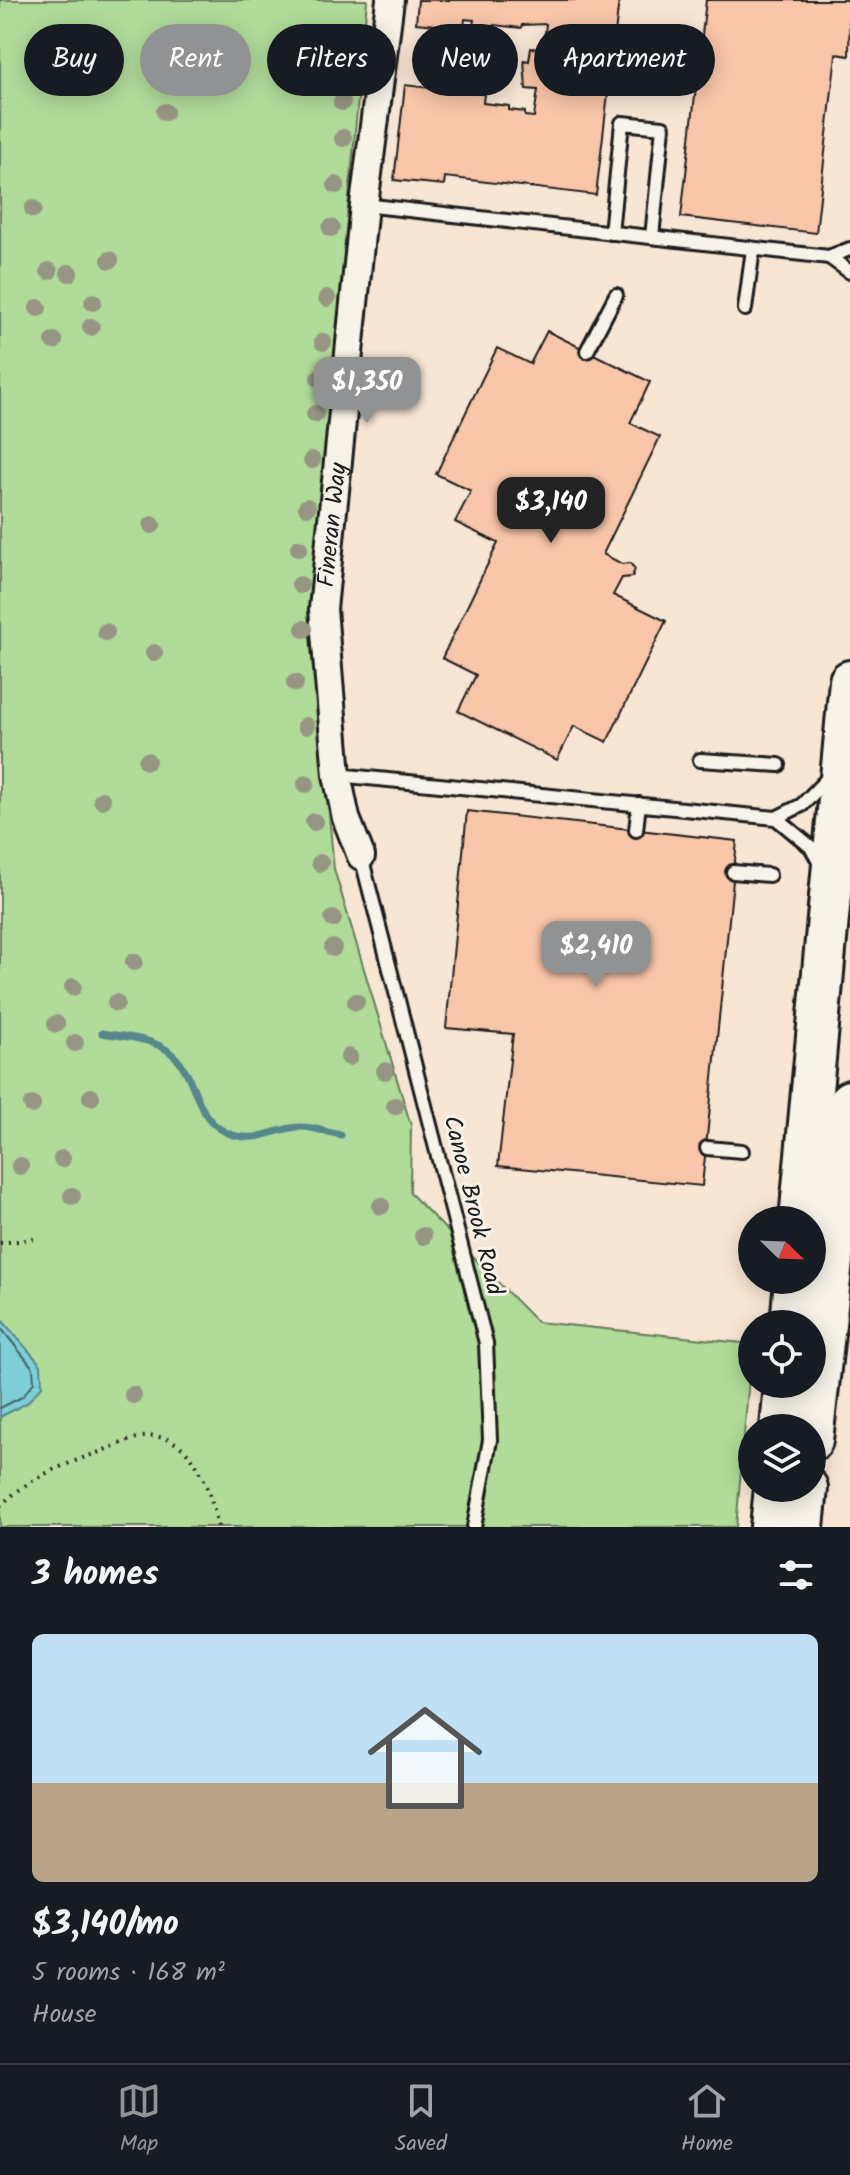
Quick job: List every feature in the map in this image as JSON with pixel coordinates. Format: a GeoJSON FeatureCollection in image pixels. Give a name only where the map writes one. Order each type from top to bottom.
{"type":"FeatureCollection","features":[{"type":"Feature","properties":{"kind":"main road"},"geometry":{"type":"LineString","coordinates":[[814,1414],[827,1232],[830,893],[850,681]]}},
{"type":"Feature","properties":{"kind":"main road"},"geometry":{"type":"LineString","coordinates":[[827,1232],[850,1101]]}},
{"type":"Feature","properties":{"kind":"main road"},"geometry":{"type":"LineString","coordinates":[[771,1527],[774,1502]]}},
{"type":"Feature","properties":{"kind":"main road"},"geometry":{"type":"LineString","coordinates":[[803,1527],[806,1502]]}},
{"type":"Feature","properties":{"kind":"street","name":"Fineran Way"},"geometry":{"type":"LineString","coordinates":[[361,856],[346,818],[337,775],[323,609],[364,205],[390,0]]}},
{"type":"Feature","properties":{"kind":"lane"},"geometry":{"type":"LineString","coordinates":[[611,233],[622,123],[663,127],[652,237]]}},
{"type":"Feature","properties":{"kind":"lane"},"geometry":{"type":"LineString","coordinates":[[364,205],[829,257],[850,249]]}},
{"type":"Feature","properties":{"kind":"lane"},"geometry":{"type":"LineString","coordinates":[[745,309],[753,249]]}},
{"type":"Feature","properties":{"kind":"lane"},"geometry":{"type":"LineString","coordinates":[[829,257],[850,272]]}},
{"type":"Feature","properties":{"kind":"lane"},"geometry":{"type":"LineString","coordinates":[[587,351],[616,295]]}},
{"type":"Feature","properties":{"kind":"lane"},"geometry":{"type":"LineString","coordinates":[[776,818],[817,794],[844,747]]}},
{"type":"Feature","properties":{"kind":"lane"},"geometry":{"type":"LineString","coordinates":[[700,760],[779,765]]}},
{"type":"Feature","properties":{"kind":"lane"},"geometry":{"type":"LineString","coordinates":[[337,775],[776,818],[811,847],[830,893]]}},
{"type":"Feature","properties":{"kind":"lane"},"geometry":{"type":"LineString","coordinates":[[636,830],[639,804]]}},
{"type":"Feature","properties":{"kind":"lane","name":"Canoe Brook Road"},"geometry":{"type":"LineString","coordinates":[[361,856],[486,1343],[490,1440],[474,1527]]}},
{"type":"Feature","properties":{"kind":"lane"},"geometry":{"type":"LineString","coordinates":[[733,872],[769,875]]}},
{"type":"Feature","properties":{"kind":"lane"},"geometry":{"type":"LineString","coordinates":[[707,1148],[742,1151]]}},
{"type":"Feature","properties":{"kind":"path"},"geometry":{"type":"LineString","coordinates":[[0,1243],[35,1239]]}},
{"type":"Feature","properties":{"kind":"path"},"geometry":{"type":"LineString","coordinates":[[0,1506],[38,1475],[139,1437],[163,1438],[182,1446],[196,1460],[218,1527]]}},
{"type":"Feature","properties":{"kind":"green space"},"geometry":{"type":"Polygon","coordinates":[[[0,0],[367,0],[365,24],[267,24],[267,96],[358,96],[311,616],[334,869],[411,1126],[410,1193],[537,1322],[738,1343],[738,1398],[747,1398],[746,1414],[738,1414],[736,1527],[0,1527],[0,0]]]}},
{"type":"Feature","properties":{"kind":"water"},"geometry":{"type":"Polygon","coordinates":[[[0,1318],[41,1365],[42,1386],[27,1403],[0,1417],[0,1318]]]}},
{"type":"Feature","properties":{"kind":"building"},"geometry":{"type":"Polygon","coordinates":[[[418,0],[619,0],[616,24],[534,24],[522,25],[521,28],[518,24],[473,24],[474,20],[465,19],[464,24],[416,23],[418,0]]]}},
{"type":"Feature","properties":{"kind":"building"},"geometry":{"type":"Polygon","coordinates":[[[706,0],[850,0],[849,56],[836,54],[816,233],[681,217],[695,96],[715,96],[715,24],[703,24],[706,0]]]}},
{"type":"Feature","properties":{"kind":"building"},"geometry":{"type":"Polygon","coordinates":[[[531,48],[534,48],[534,90],[526,89],[524,60],[529,61],[531,48]]]}},
{"type":"Feature","properties":{"kind":"building"},"geometry":{"type":"Polygon","coordinates":[[[405,85],[412,86],[412,96],[484,96],[483,103],[509,106],[509,110],[534,117],[537,96],[608,96],[596,195],[445,177],[444,185],[394,180],[405,85]]]}},
{"type":"Feature","properties":{"kind":"building"},"geometry":{"type":"Polygon","coordinates":[[[547,331],[650,382],[630,423],[660,437],[603,554],[622,564],[630,563],[635,569],[632,577],[622,578],[613,595],[666,621],[607,742],[574,726],[557,760],[458,711],[476,675],[442,658],[498,543],[455,522],[471,491],[436,474],[497,348],[530,364],[547,331]]]}},
{"type":"Feature","properties":{"kind":"building"},"geometry":{"type":"Polygon","coordinates":[[[467,811],[737,841],[702,1186],[498,1166],[513,1034],[446,1028],[467,811]]]}},
{"type":"Feature","properties":{"kind":"waterway"},"geometry":{"type":"LineString","coordinates":[[102,1033],[148,1041],[172,1054],[188,1075],[210,1120],[233,1135],[251,1137],[304,1127],[341,1135]]}}]}
